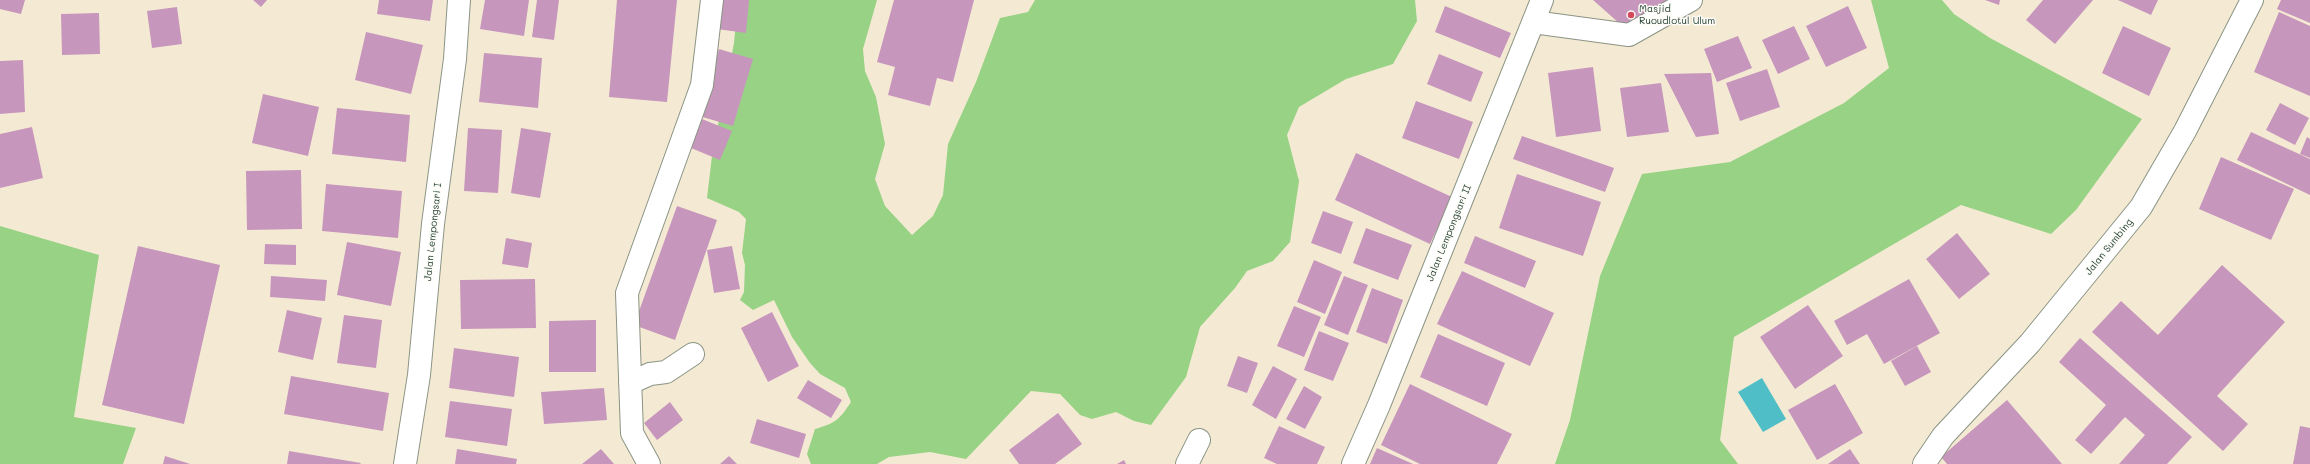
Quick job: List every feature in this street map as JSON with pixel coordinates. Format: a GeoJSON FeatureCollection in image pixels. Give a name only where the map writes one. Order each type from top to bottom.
{"type":"FeatureCollection","features":[{"type":"Feature","properties":{"kind":"street","name":"Jalan Lempongsari I"},"geometry":{"type":"LineString","coordinates":[[405,464],[419,375],[433,224],[455,59],[459,0]]}},
{"type":"Feature","properties":{"kind":"street"},"geometry":{"type":"LineString","coordinates":[[649,464],[632,434],[627,294],[702,85],[712,0]]}},
{"type":"Feature","properties":{"kind":"street","name":"Jalan Lempongsari II"},"geometry":{"type":"LineString","coordinates":[[1353,464],[1380,405],[1542,0]]}},
{"type":"Feature","properties":{"kind":"street"},"geometry":{"type":"LineString","coordinates":[[1533,22],[1629,34],[1691,0]]}},
{"type":"Feature","properties":{"kind":"street","name":"Jalan Sumbing"},"geometry":{"type":"LineString","coordinates":[[1924,464],[1943,436],[2030,343],[2141,207],[2185,131],[2252,0]]}},
{"type":"Feature","properties":{"kind":"street"},"geometry":{"type":"LineString","coordinates":[[630,383],[650,374],[666,372],[694,354]]}},
{"type":"Feature","properties":{"kind":"street"},"geometry":{"type":"LineString","coordinates":[[1187,464],[1199,440]]}},
{"type":"Feature","properties":{"kind":"green space"},"geometry":{"type":"Polygon","coordinates":[[[738,0],[877,0],[863,49],[865,71],[876,97],[885,144],[875,179],[885,206],[912,235],[933,216],[943,195],[948,144],[976,82],[1000,18],[1028,12],[1035,0],[1415,0],[1417,21],[1393,64],[1346,79],[1299,107],[1287,135],[1299,181],[1290,242],[1273,261],[1247,271],[1235,288],[1200,327],[1186,377],[1151,425],[1134,421],[1116,412],[1092,419],[1080,415],[1060,394],[1031,391],[966,459],[930,452],[889,457],[877,464],[811,464],[807,454],[815,429],[828,425],[840,417],[851,402],[845,388],[820,374],[810,363],[792,337],[774,300],[753,310],[740,300],[744,292],[745,265],[742,253],[746,219],[739,212],[707,198],[712,156],[734,43],[738,0]]]}},
{"type":"Feature","properties":{"kind":"green space"},"geometry":{"type":"Polygon","coordinates":[[[1871,0],[1942,0],[1954,14],[1990,38],[2142,119],[2076,210],[2051,234],[1961,205],[1734,337],[1720,440],[1738,464],[1555,464],[1570,420],[1600,276],[1642,174],[1730,162],[1844,103],[1889,68],[1871,0]]]}},
{"type":"Feature","properties":{"kind":"green space"},"geometry":{"type":"Polygon","coordinates":[[[0,226],[99,255],[74,417],[136,428],[123,464],[0,464],[0,226]]]}},
{"type":"Feature","properties":{"kind":"water"},"geometry":{"type":"Polygon","coordinates":[[[1762,378],[1786,419],[1763,432],[1738,392],[1762,378]]]}},
{"type":"Feature","properties":{"kind":"building"},"geometry":{"type":"Polygon","coordinates":[[[0,0],[25,0],[21,14],[0,9],[0,0]]]}},
{"type":"Feature","properties":{"kind":"building"},"geometry":{"type":"Polygon","coordinates":[[[253,0],[267,0],[261,7],[253,0]]]}},
{"type":"Feature","properties":{"kind":"building"},"geometry":{"type":"Polygon","coordinates":[[[379,0],[433,0],[430,21],[377,14],[379,0]]]}},
{"type":"Feature","properties":{"kind":"building"},"geometry":{"type":"Polygon","coordinates":[[[485,0],[529,0],[524,36],[480,29],[485,0]]]}},
{"type":"Feature","properties":{"kind":"building"},"geometry":{"type":"Polygon","coordinates":[[[537,0],[559,0],[554,40],[532,37],[537,0]]]}},
{"type":"Feature","properties":{"kind":"building"},"geometry":{"type":"Polygon","coordinates":[[[617,0],[677,0],[667,102],[609,97],[617,0]]]}},
{"type":"Feature","properties":{"kind":"building"},"geometry":{"type":"Polygon","coordinates":[[[720,0],[749,0],[746,33],[717,29],[720,0]]]}},
{"type":"Feature","properties":{"kind":"building"},"geometry":{"type":"Polygon","coordinates":[[[894,0],[974,0],[953,82],[937,78],[930,106],[888,95],[895,67],[877,62],[894,0]]]}},
{"type":"Feature","properties":{"kind":"building","name":"Masjid Ruoudlotul Ulum"},"geometry":{"type":"Polygon","coordinates":[[[1593,0],[1674,0],[1628,31],[1593,0]]]}},
{"type":"Feature","properties":{"kind":"building"},"geometry":{"type":"Polygon","coordinates":[[[1985,0],[2000,0],[1999,5],[1985,0]]]}},
{"type":"Feature","properties":{"kind":"building"},"geometry":{"type":"Polygon","coordinates":[[[2043,0],[2093,0],[2055,44],[2026,20],[2043,0]]]}},
{"type":"Feature","properties":{"kind":"building"},"geometry":{"type":"Polygon","coordinates":[[[2118,0],[2158,0],[2151,15],[2118,0]]]}},
{"type":"Feature","properties":{"kind":"building"},"geometry":{"type":"Polygon","coordinates":[[[2281,0],[2310,0],[2310,23],[2277,9],[2281,0]]]}},
{"type":"Feature","properties":{"kind":"building"},"geometry":{"type":"Polygon","coordinates":[[[1445,6],[1511,33],[1500,58],[1435,32],[1445,6]]]}},
{"type":"Feature","properties":{"kind":"building"},"geometry":{"type":"Polygon","coordinates":[[[1848,6],[1867,48],[1826,67],[1806,26],[1848,6]]]}},
{"type":"Feature","properties":{"kind":"building"},"geometry":{"type":"Polygon","coordinates":[[[177,7],[182,44],[152,48],[147,11],[177,7]]]}},
{"type":"Feature","properties":{"kind":"building"},"geometry":{"type":"Polygon","coordinates":[[[2279,12],[2310,26],[2310,96],[2254,72],[2279,12]]]}},
{"type":"Feature","properties":{"kind":"building"},"geometry":{"type":"Polygon","coordinates":[[[99,13],[100,54],[62,55],[61,14],[99,13]]]}},
{"type":"Feature","properties":{"kind":"building"},"geometry":{"type":"Polygon","coordinates":[[[1794,26],[1810,59],[1778,74],[1762,40],[1794,26]]]}},
{"type":"Feature","properties":{"kind":"building"},"geometry":{"type":"Polygon","coordinates":[[[2123,26],[2171,48],[2149,96],[2102,73],[2123,26]]]}},
{"type":"Feature","properties":{"kind":"building"},"geometry":{"type":"Polygon","coordinates":[[[366,32],[423,45],[411,94],[355,80],[366,32]]]}},
{"type":"Feature","properties":{"kind":"building"},"geometry":{"type":"Polygon","coordinates":[[[1738,36],[1752,68],[1717,82],[1704,49],[1738,36]]]}},
{"type":"Feature","properties":{"kind":"building"},"geometry":{"type":"Polygon","coordinates":[[[719,49],[753,59],[733,126],[699,116],[719,49]]]}},
{"type":"Feature","properties":{"kind":"building"},"geometry":{"type":"Polygon","coordinates":[[[484,53],[542,58],[538,108],[479,102],[484,53]]]}},
{"type":"Feature","properties":{"kind":"building"},"geometry":{"type":"Polygon","coordinates":[[[1439,54],[1483,72],[1471,102],[1427,84],[1439,54]]]}},
{"type":"Feature","properties":{"kind":"building"},"geometry":{"type":"Polygon","coordinates":[[[23,60],[25,112],[0,114],[0,61],[23,60]]]}},
{"type":"Feature","properties":{"kind":"building"},"geometry":{"type":"Polygon","coordinates":[[[1593,67],[1601,131],[1556,137],[1548,73],[1593,67]]]}},
{"type":"Feature","properties":{"kind":"building"},"geometry":{"type":"Polygon","coordinates":[[[1767,69],[1780,107],[1740,121],[1726,83],[1767,69]]]}},
{"type":"Feature","properties":{"kind":"building"},"geometry":{"type":"Polygon","coordinates":[[[1711,73],[1719,134],[1696,137],[1664,74],[1711,73]]]}},
{"type":"Feature","properties":{"kind":"building"},"geometry":{"type":"Polygon","coordinates":[[[1661,83],[1669,132],[1627,137],[1620,88],[1661,83]]]}},
{"type":"Feature","properties":{"kind":"building"},"geometry":{"type":"Polygon","coordinates":[[[263,94],[319,107],[308,156],[252,143],[263,94]]]}},
{"type":"Feature","properties":{"kind":"building"},"geometry":{"type":"Polygon","coordinates":[[[1416,101],[1473,122],[1459,159],[1402,138],[1416,101]]]}},
{"type":"Feature","properties":{"kind":"building"},"geometry":{"type":"Polygon","coordinates":[[[2280,103],[2309,118],[2295,145],[2266,130],[2280,103]]]}},
{"type":"Feature","properties":{"kind":"building"},"geometry":{"type":"Polygon","coordinates":[[[337,108],[410,115],[406,162],[332,154],[337,108]]]}},
{"type":"Feature","properties":{"kind":"building"},"geometry":{"type":"Polygon","coordinates":[[[702,119],[732,131],[720,160],[691,148],[702,119]]]}},
{"type":"Feature","properties":{"kind":"building"},"geometry":{"type":"Polygon","coordinates":[[[32,127],[43,178],[0,188],[0,134],[32,127]]]}},
{"type":"Feature","properties":{"kind":"building"},"geometry":{"type":"Polygon","coordinates":[[[468,128],[502,130],[498,193],[464,191],[468,128]]]}},
{"type":"Feature","properties":{"kind":"building"},"geometry":{"type":"Polygon","coordinates":[[[521,128],[551,133],[540,198],[511,193],[521,128]]]}},
{"type":"Feature","properties":{"kind":"building"},"geometry":{"type":"Polygon","coordinates":[[[2251,132],[2310,159],[2310,195],[2237,160],[2251,132]]]}},
{"type":"Feature","properties":{"kind":"building"},"geometry":{"type":"Polygon","coordinates":[[[1522,136],[1614,168],[1605,192],[1513,159],[1522,136]]]}},
{"type":"Feature","properties":{"kind":"building"},"geometry":{"type":"Polygon","coordinates":[[[2307,137],[2310,139],[2310,158],[2300,154],[2307,137]]]}},
{"type":"Feature","properties":{"kind":"building"},"geometry":{"type":"Polygon","coordinates":[[[1356,153],[1452,197],[1430,244],[1335,200],[1356,153]]]}},
{"type":"Feature","properties":{"kind":"building"},"geometry":{"type":"Polygon","coordinates":[[[2221,157],[2294,189],[2271,240],[2199,209],[2221,157]]]}},
{"type":"Feature","properties":{"kind":"building"},"geometry":{"type":"Polygon","coordinates":[[[301,170],[302,229],[247,230],[246,171],[301,170]]]}},
{"type":"Feature","properties":{"kind":"building"},"geometry":{"type":"Polygon","coordinates":[[[1517,174],[1601,202],[1583,256],[1499,228],[1517,174]]]}},
{"type":"Feature","properties":{"kind":"building"},"geometry":{"type":"Polygon","coordinates":[[[326,184],[402,191],[398,238],[322,231],[326,184]]]}},
{"type":"Feature","properties":{"kind":"building"},"geometry":{"type":"Polygon","coordinates":[[[677,206],[717,220],[675,340],[634,325],[677,206]]]}},
{"type":"Feature","properties":{"kind":"building"},"geometry":{"type":"Polygon","coordinates":[[[1323,211],[1353,222],[1341,254],[1311,243],[1323,211]]]}},
{"type":"Feature","properties":{"kind":"building"},"geometry":{"type":"Polygon","coordinates":[[[1366,228],[1412,245],[1398,280],[1353,263],[1366,228]]]}},
{"type":"Feature","properties":{"kind":"building"},"geometry":{"type":"Polygon","coordinates":[[[1957,233],[1990,274],[1959,299],[1926,259],[1957,233]]]}},
{"type":"Feature","properties":{"kind":"building"},"geometry":{"type":"Polygon","coordinates":[[[1475,236],[1536,261],[1525,288],[1464,263],[1475,236]]]}},
{"type":"Feature","properties":{"kind":"building"},"geometry":{"type":"Polygon","coordinates":[[[506,238],[532,243],[528,268],[502,264],[506,238]]]}},
{"type":"Feature","properties":{"kind":"building"},"geometry":{"type":"Polygon","coordinates":[[[347,242],[401,252],[391,306],[337,295],[347,242]]]}},
{"type":"Feature","properties":{"kind":"building"},"geometry":{"type":"Polygon","coordinates":[[[265,244],[296,245],[296,265],[264,264],[265,244]]]}},
{"type":"Feature","properties":{"kind":"building"},"geometry":{"type":"Polygon","coordinates":[[[138,246],[220,265],[184,424],[102,405],[138,246]]]}},
{"type":"Feature","properties":{"kind":"building"},"geometry":{"type":"Polygon","coordinates":[[[732,246],[740,289],[714,293],[707,250],[732,246]]]}},
{"type":"Feature","properties":{"kind":"building"},"geometry":{"type":"Polygon","coordinates":[[[1314,260],[1342,272],[1325,314],[1297,302],[1314,260]]]}},
{"type":"Feature","properties":{"kind":"building"},"geometry":{"type":"Polygon","coordinates":[[[2222,265],[2285,322],[2217,396],[2248,424],[2223,451],[2092,332],[2121,301],[2158,335],[2222,265]]]}},
{"type":"Feature","properties":{"kind":"building"},"geometry":{"type":"Polygon","coordinates":[[[1462,271],[1554,313],[1530,366],[1437,324],[1462,271]]]}},
{"type":"Feature","properties":{"kind":"building"},"geometry":{"type":"Polygon","coordinates":[[[271,276],[327,280],[325,301],[270,297],[271,276]]]}},
{"type":"Feature","properties":{"kind":"building"},"geometry":{"type":"Polygon","coordinates":[[[1344,276],[1368,285],[1348,335],[1324,325],[1344,276]]]}},
{"type":"Feature","properties":{"kind":"building"},"geometry":{"type":"Polygon","coordinates":[[[535,279],[536,328],[461,329],[460,280],[535,279]]]}},
{"type":"Feature","properties":{"kind":"building"},"geometry":{"type":"Polygon","coordinates":[[[1909,279],[1940,333],[1884,364],[1867,334],[1847,345],[1834,321],[1909,279]]]}},
{"type":"Feature","properties":{"kind":"building"},"geometry":{"type":"Polygon","coordinates":[[[1372,288],[1403,300],[1387,344],[1356,332],[1372,288]]]}},
{"type":"Feature","properties":{"kind":"building"},"geometry":{"type":"Polygon","coordinates":[[[1808,305],[1843,356],[1795,389],[1760,337],[1808,305]]]}},
{"type":"Feature","properties":{"kind":"building"},"geometry":{"type":"Polygon","coordinates":[[[1294,306],[1321,317],[1304,357],[1277,346],[1294,306]]]}},
{"type":"Feature","properties":{"kind":"building"},"geometry":{"type":"Polygon","coordinates":[[[287,310],[322,318],[313,360],[278,352],[287,310]]]}},
{"type":"Feature","properties":{"kind":"building"},"geometry":{"type":"Polygon","coordinates":[[[772,312],[799,366],[768,382],[741,328],[772,312]]]}},
{"type":"Feature","properties":{"kind":"building"},"geometry":{"type":"Polygon","coordinates":[[[344,315],[382,320],[376,368],[337,363],[344,315]]]}},
{"type":"Feature","properties":{"kind":"building"},"geometry":{"type":"Polygon","coordinates":[[[596,320],[596,372],[549,372],[549,321],[596,320]]]}},
{"type":"Feature","properties":{"kind":"building"},"geometry":{"type":"Polygon","coordinates":[[[1319,331],[1349,343],[1333,381],[1304,370],[1319,331]]]}},
{"type":"Feature","properties":{"kind":"building"},"geometry":{"type":"Polygon","coordinates":[[[1438,334],[1505,363],[1487,406],[1420,377],[1438,334]]]}},
{"type":"Feature","properties":{"kind":"building"},"geometry":{"type":"Polygon","coordinates":[[[2080,338],[2192,437],[2167,464],[2119,464],[2145,435],[2125,417],[2091,454],[2075,440],[2106,405],[2059,362],[2080,338]]]}},
{"type":"Feature","properties":{"kind":"building"},"geometry":{"type":"Polygon","coordinates":[[[1917,346],[1931,372],[1905,386],[1891,361],[1917,346]]]}},
{"type":"Feature","properties":{"kind":"building"},"geometry":{"type":"Polygon","coordinates":[[[454,348],[519,357],[514,397],[449,388],[454,348]]]}},
{"type":"Feature","properties":{"kind":"building"},"geometry":{"type":"Polygon","coordinates":[[[1238,356],[1258,363],[1247,393],[1227,386],[1238,356]]]}},
{"type":"Feature","properties":{"kind":"building"},"geometry":{"type":"Polygon","coordinates":[[[1273,366],[1297,379],[1276,419],[1252,405],[1273,366]]]}},
{"type":"Feature","properties":{"kind":"building"},"geometry":{"type":"Polygon","coordinates":[[[291,376],[389,393],[383,431],[284,414],[291,376]]]}},
{"type":"Feature","properties":{"kind":"building"},"geometry":{"type":"Polygon","coordinates":[[[808,380],[842,400],[831,418],[797,398],[808,380]]]}},
{"type":"Feature","properties":{"kind":"building"},"geometry":{"type":"Polygon","coordinates":[[[1410,384],[1512,434],[1497,464],[1420,464],[1381,445],[1410,384]]]}},
{"type":"Feature","properties":{"kind":"building"},"geometry":{"type":"Polygon","coordinates":[[[1835,384],[1863,433],[1817,460],[1788,410],[1835,384]]]}},
{"type":"Feature","properties":{"kind":"building"},"geometry":{"type":"Polygon","coordinates":[[[1304,386],[1322,397],[1305,429],[1286,419],[1304,386]]]}},
{"type":"Feature","properties":{"kind":"building"},"geometry":{"type":"Polygon","coordinates":[[[604,388],[607,420],[544,424],[541,392],[604,388]]]}},
{"type":"Feature","properties":{"kind":"building"},"geometry":{"type":"Polygon","coordinates":[[[2007,400],[2062,464],[1947,464],[1941,457],[2007,400]]]}},
{"type":"Feature","properties":{"kind":"building"},"geometry":{"type":"Polygon","coordinates":[[[450,401],[512,409],[507,446],[445,437],[450,401]]]}},
{"type":"Feature","properties":{"kind":"building"},"geometry":{"type":"Polygon","coordinates":[[[670,402],[683,420],[657,440],[644,423],[670,402]]]}},
{"type":"Feature","properties":{"kind":"building"},"geometry":{"type":"Polygon","coordinates":[[[1058,413],[1082,444],[1055,464],[1019,464],[1009,450],[1058,413]]]}},
{"type":"Feature","properties":{"kind":"building"},"geometry":{"type":"Polygon","coordinates":[[[757,419],[806,434],[799,458],[750,443],[757,419]]]}},
{"type":"Feature","properties":{"kind":"building"},"geometry":{"type":"Polygon","coordinates":[[[1279,426],[1325,447],[1317,464],[1277,464],[1264,458],[1279,426]]]}},
{"type":"Feature","properties":{"kind":"building"},"geometry":{"type":"Polygon","coordinates":[[[2300,426],[2310,428],[2310,464],[2293,464],[2300,426]]]}},
{"type":"Feature","properties":{"kind":"building"},"geometry":{"type":"Polygon","coordinates":[[[1377,448],[1413,464],[1370,464],[1377,448]]]}},
{"type":"Feature","properties":{"kind":"building"},"geometry":{"type":"Polygon","coordinates":[[[457,449],[517,459],[516,464],[455,464],[457,449]]]}},
{"type":"Feature","properties":{"kind":"building"},"geometry":{"type":"Polygon","coordinates":[[[601,449],[614,464],[582,464],[601,449]]]}},
{"type":"Feature","properties":{"kind":"building"},"geometry":{"type":"Polygon","coordinates":[[[1850,449],[1860,464],[1828,464],[1850,449]]]}},
{"type":"Feature","properties":{"kind":"building"},"geometry":{"type":"Polygon","coordinates":[[[289,451],[361,463],[287,464],[289,451]]]}},
{"type":"Feature","properties":{"kind":"building"},"geometry":{"type":"Polygon","coordinates":[[[165,456],[190,464],[163,464],[165,456]]]}},
{"type":"Feature","properties":{"kind":"building"},"geometry":{"type":"Polygon","coordinates":[[[729,456],[737,464],[720,464],[729,456]]]}},
{"type":"Feature","properties":{"kind":"building"},"geometry":{"type":"Polygon","coordinates":[[[1124,460],[1126,464],[1117,464],[1124,460]]]}},
{"type":"Feature","properties":{"kind":"place","name":"Masjid Ruoudlotul Ulum"},"geometry":{"type":"Point","coordinates":[1631,15]}}]}
